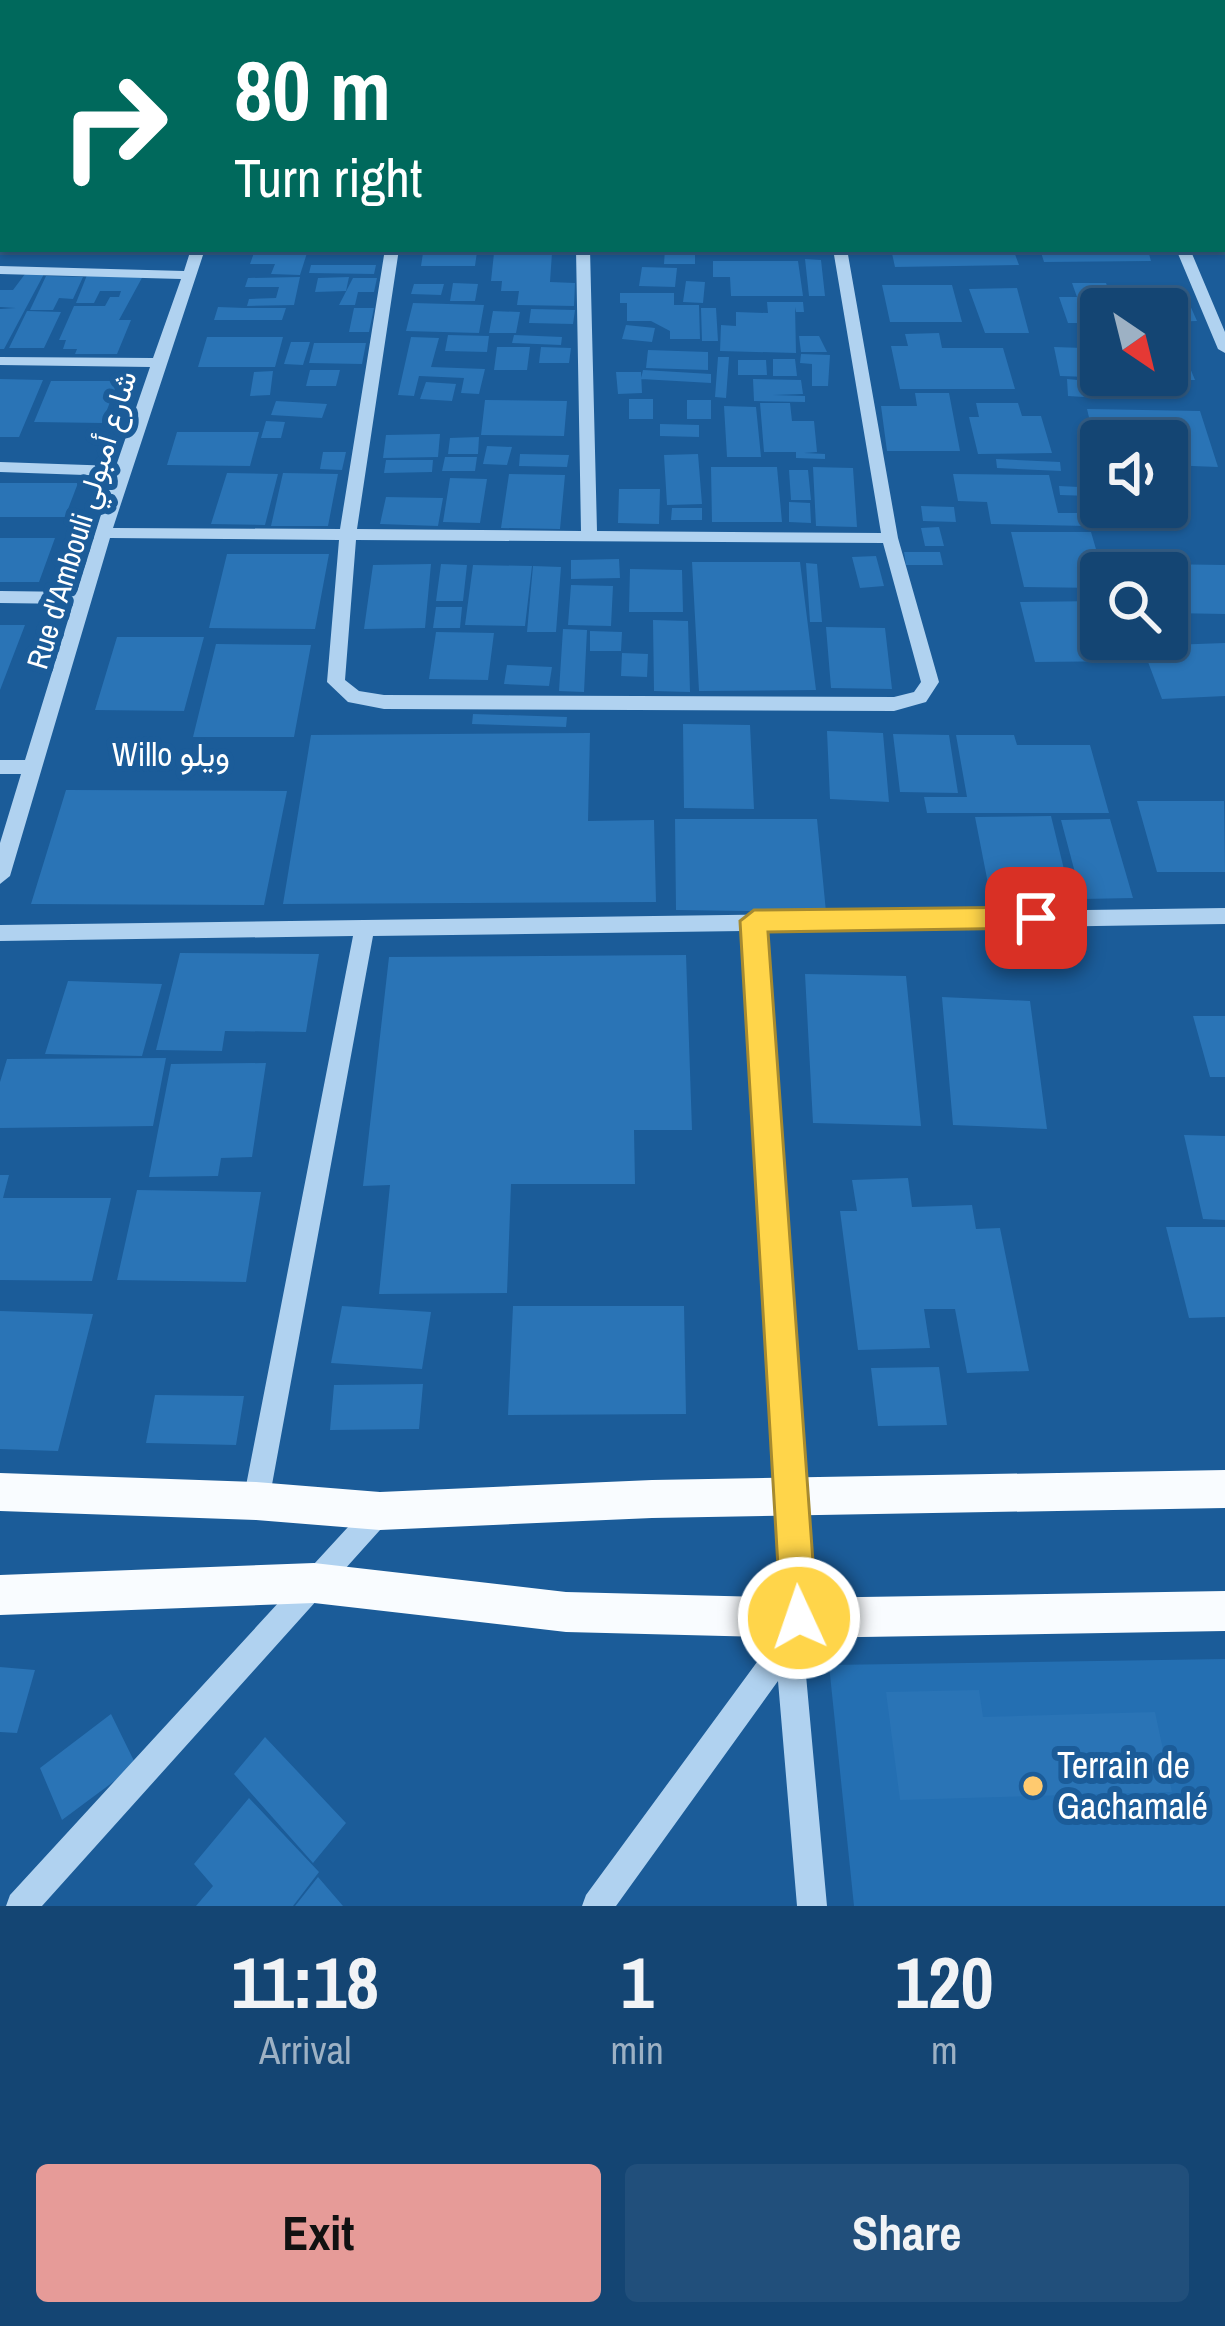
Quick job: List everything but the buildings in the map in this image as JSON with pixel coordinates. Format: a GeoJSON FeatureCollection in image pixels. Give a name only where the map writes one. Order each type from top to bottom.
{"type":"FeatureCollection","features":[{"type":"Feature","properties":{"kind":"main road"},"geometry":{"type":"LineString","coordinates":[[0,1492],[256,1501],[380,1511],[793,1496],[1225,1489]]}},
{"type":"Feature","properties":{"kind":"main road"},"geometry":{"type":"LineString","coordinates":[[0,1595],[314,1583],[566,1612],[794,1630],[1225,1611]]}},
{"type":"Feature","properties":{"kind":"street","name":"Rue d'Ambouli شارع أمبولي"},"geometry":{"type":"LineString","coordinates":[[0,876],[122,470],[197,252]]}},
{"type":"Feature","properties":{"kind":"street"},"geometry":{"type":"LineString","coordinates":[[392,252],[348,533],[336,682],[354,698],[455,703],[894,704],[920,697],[930,682],[890,538],[841,252]]}},
{"type":"Feature","properties":{"kind":"street"},"geometry":{"type":"LineString","coordinates":[[583,252],[589,534]]}},
{"type":"Feature","properties":{"kind":"street"},"geometry":{"type":"LineString","coordinates":[[1184,252],[1225,349]]}},
{"type":"Feature","properties":{"kind":"street"},"geometry":{"type":"LineString","coordinates":[[0,270],[189,275]]}},
{"type":"Feature","properties":{"kind":"street"},"geometry":{"type":"LineString","coordinates":[[0,361],[159,363]]}},
{"type":"Feature","properties":{"kind":"street"},"geometry":{"type":"LineString","coordinates":[[0,466],[122,470]]}},
{"type":"Feature","properties":{"kind":"street"},"geometry":{"type":"LineString","coordinates":[[105,533],[890,538]]}},
{"type":"Feature","properties":{"kind":"street"},"geometry":{"type":"LineString","coordinates":[[0,597],[85,598]]}},
{"type":"Feature","properties":{"kind":"street"},"geometry":{"type":"LineString","coordinates":[[0,767],[33,767]]}},
{"type":"Feature","properties":{"kind":"street"},"geometry":{"type":"LineString","coordinates":[[0,933],[1225,916]]}},
{"type":"Feature","properties":{"kind":"street"},"geometry":{"type":"LineString","coordinates":[[754,921],[793,1496],[794,1630],[812,1906]]}},
{"type":"Feature","properties":{"kind":"street"},"geometry":{"type":"LineString","coordinates":[[256,1501],[365,926]]}},
{"type":"Feature","properties":{"kind":"street"},"geometry":{"type":"LineString","coordinates":[[21,1906],[380,1511]]}},
{"type":"Feature","properties":{"kind":"street"},"geometry":{"type":"LineString","coordinates":[[597,1906],[794,1630]]}},
{"type":"Feature","properties":{"kind":"shaded area","name":"Terrain de Gachamalé"},"geometry":{"type":"Polygon","coordinates":[[[1225,1659],[1225,1906],[854,1906],[829,1665],[1225,1659]]]}},
{"type":"Feature","properties":{"kind":"place","name":"Terrain de Gachamalé"},"geometry":{"type":"Point","coordinates":[1033,1786]}},
{"type":"Feature","properties":{"kind":"district","name":"Willo ويلو"},"geometry":{"type":"Point","coordinates":[171,754]}},
{"type":"Feature","properties":{"kind":"route"},"geometry":{"type":"LineString","coordinates":[[799,1618],[754,921],[1036,918]]}}]}
